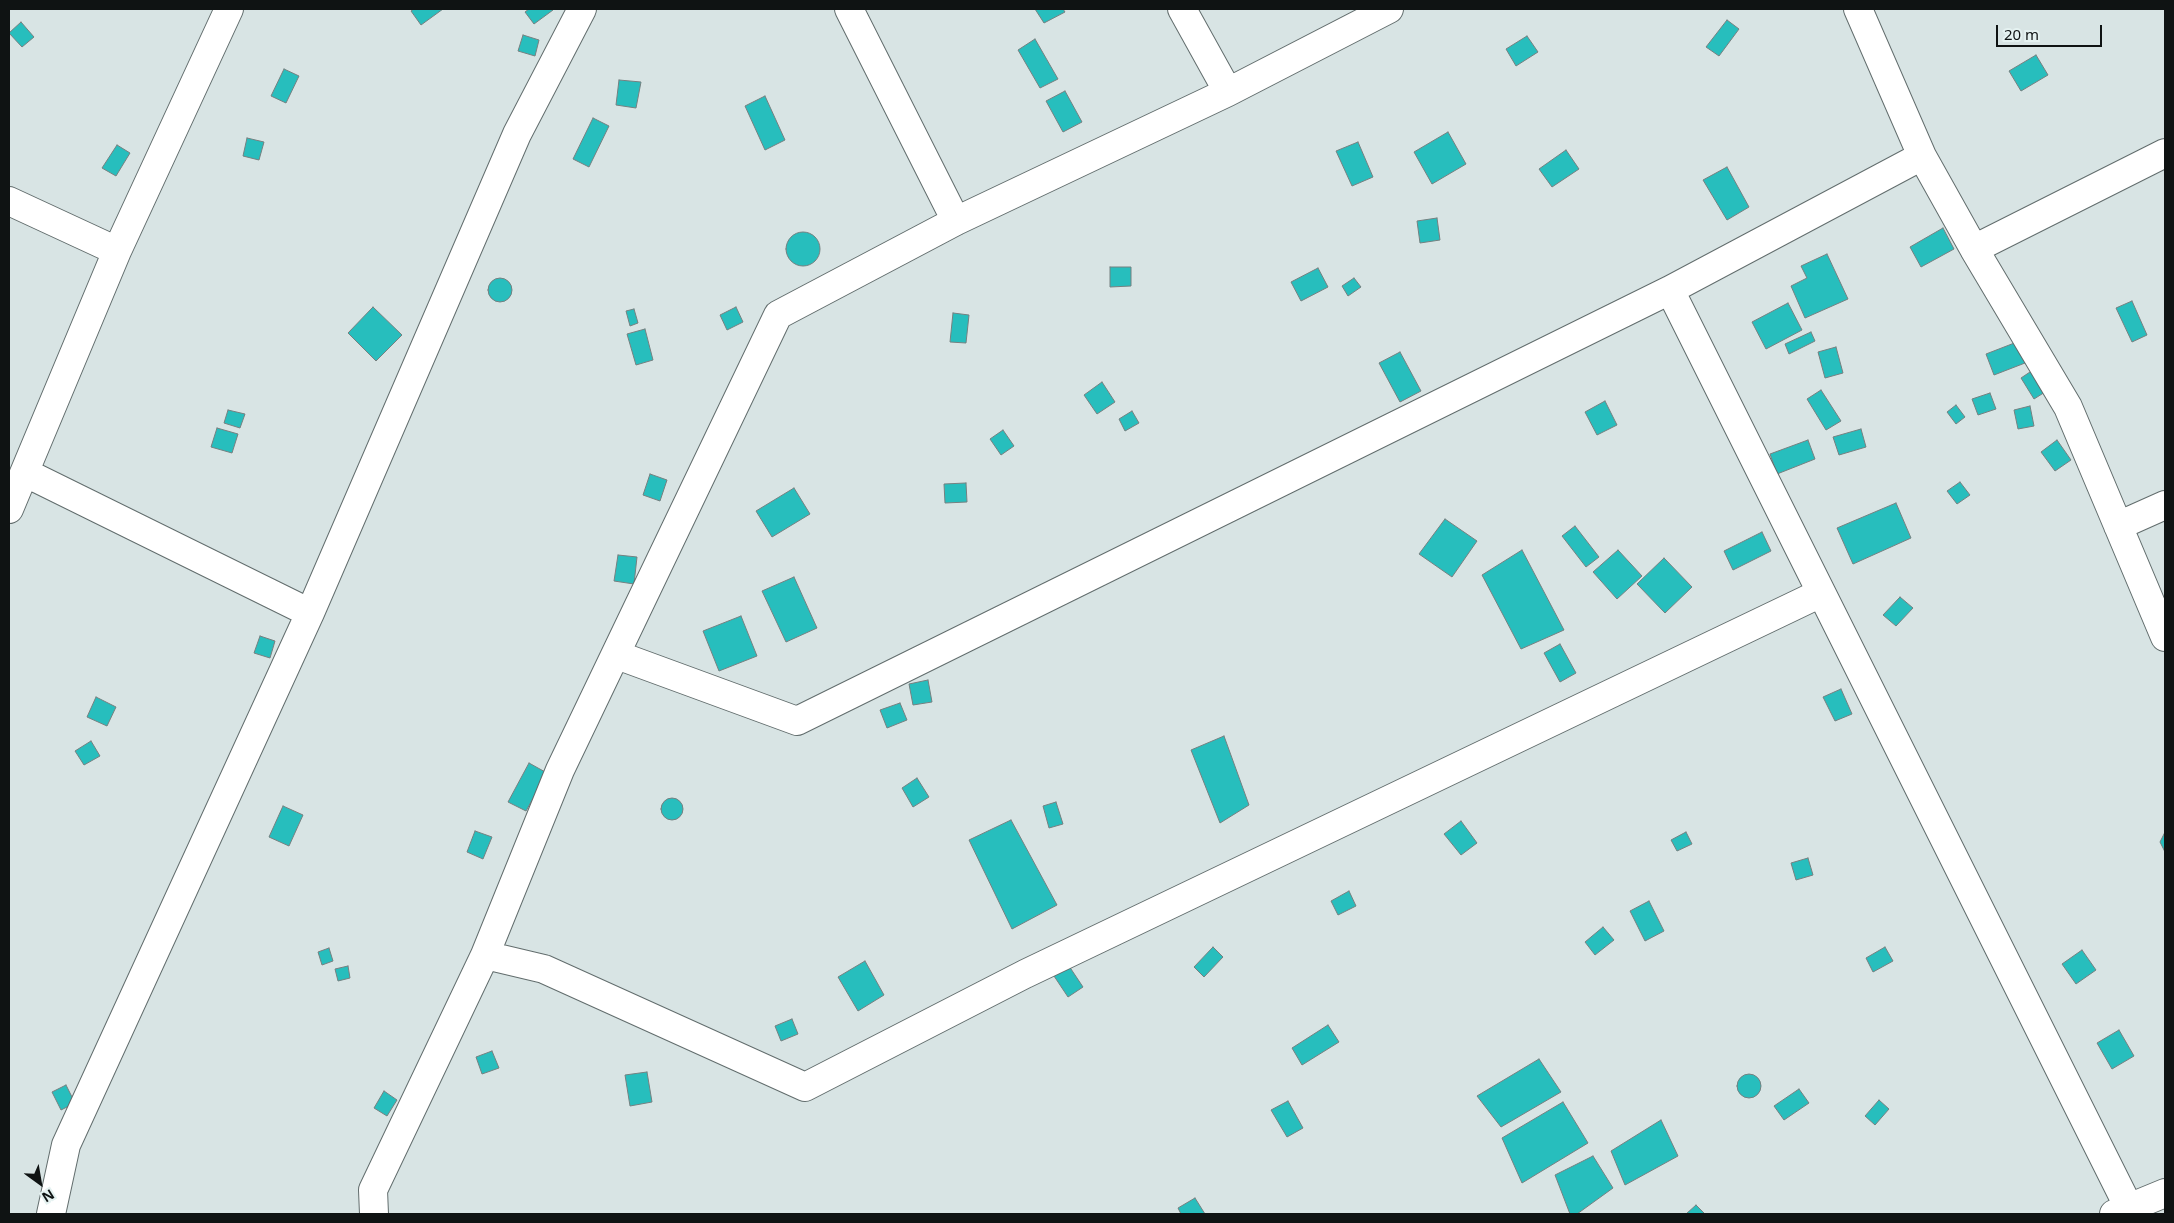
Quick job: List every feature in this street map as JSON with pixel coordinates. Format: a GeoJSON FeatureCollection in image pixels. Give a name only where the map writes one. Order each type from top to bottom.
{"type":"FeatureCollection","features":[{"type":"Feature","properties":{"kind":"street"},"geometry":{"type":"LineString","coordinates":[[9,509],[26,473],[117,251],[230,9]]}},
{"type":"Feature","properties":{"kind":"street"},"geometry":{"type":"LineString","coordinates":[[51,1214],[66,1145],[310,613],[517,134],[582,9]]}},
{"type":"Feature","properties":{"kind":"street"},"geometry":{"type":"LineString","coordinates":[[849,9],[956,221]]}},
{"type":"Feature","properties":{"kind":"street"},"geometry":{"type":"LineString","coordinates":[[1182,9],[1228,92]]}},
{"type":"Feature","properties":{"kind":"street"},"geometry":{"type":"LineString","coordinates":[[374,1214],[373,1190],[485,955],[560,770],[617,655],[778,315],[956,221],[1228,92],[1389,9]]}},
{"type":"Feature","properties":{"kind":"street"},"geometry":{"type":"LineString","coordinates":[[1858,9],[1922,156],[1974,249],[2068,407],[2165,637]]}},
{"type":"Feature","properties":{"kind":"street"},"geometry":{"type":"LineString","coordinates":[[1974,249],[2165,153]]}},
{"type":"Feature","properties":{"kind":"street"},"geometry":{"type":"LineString","coordinates":[[617,655],[797,721],[1670,290],[1922,156]]}},
{"type":"Feature","properties":{"kind":"street"},"geometry":{"type":"LineString","coordinates":[[9,201],[117,251]]}},
{"type":"Feature","properties":{"kind":"street"},"geometry":{"type":"LineString","coordinates":[[1670,290],[1821,593],[2121,1211],[2165,1193]]}},
{"type":"Feature","properties":{"kind":"street"},"geometry":{"type":"LineString","coordinates":[[26,473],[310,613]]}},
{"type":"Feature","properties":{"kind":"street"},"geometry":{"type":"LineString","coordinates":[[2118,526],[2165,504]]}},
{"type":"Feature","properties":{"kind":"street"},"geometry":{"type":"LineString","coordinates":[[485,955],[544,969],[805,1087],[1043,966],[1821,593]]}},
{"type":"Feature","properties":{"kind":"building"},"geometry":{"type":"Polygon","coordinates":[[[414,9],[443,9],[421,25],[411,11],[414,9]]]}},
{"type":"Feature","properties":{"kind":"building"},"geometry":{"type":"Polygon","coordinates":[[[529,9],[553,10],[534,24],[525,12],[529,9]]]}},
{"type":"Feature","properties":{"kind":"building"},"geometry":{"type":"Polygon","coordinates":[[[1035,9],[1063,9],[1065,12],[1044,23],[1035,9]]]}},
{"type":"Feature","properties":{"kind":"building"},"geometry":{"type":"Polygon","coordinates":[[[1727,20],[1739,29],[1719,56],[1706,47],[1727,20]]]}},
{"type":"Feature","properties":{"kind":"building"},"geometry":{"type":"Polygon","coordinates":[[[21,22],[34,37],[22,47],[9,33],[21,22]]]}},
{"type":"Feature","properties":{"kind":"building"},"geometry":{"type":"Polygon","coordinates":[[[523,35],[539,40],[535,56],[518,51],[523,35]]]}},
{"type":"Feature","properties":{"kind":"building"},"geometry":{"type":"Polygon","coordinates":[[[1527,36],[1538,52],[1516,66],[1506,49],[1527,36]]]}},
{"type":"Feature","properties":{"kind":"building"},"geometry":{"type":"Polygon","coordinates":[[[1035,39],[1058,79],[1040,88],[1018,50],[1035,39]]]}},
{"type":"Feature","properties":{"kind":"building"},"geometry":{"type":"Polygon","coordinates":[[[2036,55],[2048,75],[2021,91],[2009,71],[2036,55]]]}},
{"type":"Feature","properties":{"kind":"building"},"geometry":{"type":"Polygon","coordinates":[[[284,69],[299,76],[286,103],[271,96],[284,69]]]}},
{"type":"Feature","properties":{"kind":"building"},"geometry":{"type":"Polygon","coordinates":[[[619,80],[641,82],[636,108],[616,105],[619,80]]]}},
{"type":"Feature","properties":{"kind":"building"},"geometry":{"type":"Polygon","coordinates":[[[1065,91],[1082,122],[1063,132],[1046,101],[1065,91]]]}},
{"type":"Feature","properties":{"kind":"building"},"geometry":{"type":"Polygon","coordinates":[[[765,96],[785,140],[765,150],[745,106],[765,96]]]}},
{"type":"Feature","properties":{"kind":"building"},"geometry":{"type":"Polygon","coordinates":[[[593,118],[609,126],[589,167],[573,159],[593,118]]]}},
{"type":"Feature","properties":{"kind":"building"},"geometry":{"type":"Polygon","coordinates":[[[1448,132],[1466,164],[1432,184],[1414,152],[1448,132]]]}},
{"type":"Feature","properties":{"kind":"building"},"geometry":{"type":"Polygon","coordinates":[[[247,138],[264,142],[259,160],[243,156],[247,138]]]}},
{"type":"Feature","properties":{"kind":"building"},"geometry":{"type":"Polygon","coordinates":[[[1358,142],[1373,177],[1352,186],[1336,151],[1358,142]]]}},
{"type":"Feature","properties":{"kind":"building"},"geometry":{"type":"Polygon","coordinates":[[[117,145],[130,153],[116,176],[102,168],[117,145]]]}},
{"type":"Feature","properties":{"kind":"building"},"geometry":{"type":"Polygon","coordinates":[[[1566,150],[1579,169],[1552,187],[1539,169],[1566,150]]]}},
{"type":"Feature","properties":{"kind":"building"},"geometry":{"type":"Polygon","coordinates":[[[1727,167],[1749,207],[1727,220],[1703,180],[1727,167]]]}},
{"type":"Feature","properties":{"kind":"building"},"geometry":{"type":"Polygon","coordinates":[[[1437,218],[1440,240],[1420,243],[1417,221],[1437,218]]]}},
{"type":"Feature","properties":{"kind":"building"},"geometry":{"type":"Polygon","coordinates":[[[1943,228],[1954,249],[1921,267],[1910,247],[1943,228]]]}},
{"type":"Feature","properties":{"kind":"building"},"geometry":{"type":"Polygon","coordinates":[[[803,232],[815,237],[820,249],[815,261],[803,266],[791,261],[786,249],[791,237],[803,232]]]}},
{"type":"Feature","properties":{"kind":"building"},"geometry":{"type":"Polygon","coordinates":[[[1827,254],[1848,299],[1805,318],[1791,286],[1807,278],[1801,266],[1827,254]]]}},
{"type":"Feature","properties":{"kind":"building"},"geometry":{"type":"Polygon","coordinates":[[[1110,267],[1131,267],[1131,286],[1110,287],[1110,267]]]}},
{"type":"Feature","properties":{"kind":"building"},"geometry":{"type":"Polygon","coordinates":[[[1318,268],[1328,287],[1301,301],[1291,282],[1318,268]]]}},
{"type":"Feature","properties":{"kind":"building"},"geometry":{"type":"Polygon","coordinates":[[[500,278],[505,279],[511,285],[511,295],[505,301],[500,302],[495,301],[489,295],[488,290],[489,285],[495,279],[500,278]]]}},
{"type":"Feature","properties":{"kind":"building"},"geometry":{"type":"Polygon","coordinates":[[[1354,278],[1361,287],[1348,296],[1342,286],[1354,278]]]}},
{"type":"Feature","properties":{"kind":"building"},"geometry":{"type":"Polygon","coordinates":[[[2132,301],[2147,335],[2132,342],[2116,308],[2132,301]]]}},
{"type":"Feature","properties":{"kind":"building"},"geometry":{"type":"Polygon","coordinates":[[[1788,303],[1802,330],[1766,349],[1752,322],[1788,303]]]}},
{"type":"Feature","properties":{"kind":"building"},"geometry":{"type":"Polygon","coordinates":[[[373,307],[402,335],[376,361],[348,333],[373,307]]]}},
{"type":"Feature","properties":{"kind":"building"},"geometry":{"type":"Polygon","coordinates":[[[736,307],[743,322],[727,330],[720,315],[736,307]]]}},
{"type":"Feature","properties":{"kind":"building"},"geometry":{"type":"Polygon","coordinates":[[[634,309],[638,323],[630,326],[626,311],[634,309]]]}},
{"type":"Feature","properties":{"kind":"building"},"geometry":{"type":"Polygon","coordinates":[[[953,313],[969,315],[966,343],[950,342],[953,313]]]}},
{"type":"Feature","properties":{"kind":"building"},"geometry":{"type":"Polygon","coordinates":[[[645,329],[653,360],[636,365],[627,334],[645,329]]]}},
{"type":"Feature","properties":{"kind":"building"},"geometry":{"type":"Polygon","coordinates":[[[1811,332],[1815,341],[1789,354],[1785,344],[1811,332]]]}},
{"type":"Feature","properties":{"kind":"building"},"geometry":{"type":"Polygon","coordinates":[[[2017,342],[2025,363],[1994,375],[1986,354],[2017,342]]]}},
{"type":"Feature","properties":{"kind":"building"},"geometry":{"type":"Polygon","coordinates":[[[1836,347],[1843,373],[1825,378],[1818,352],[1836,347]]]}},
{"type":"Feature","properties":{"kind":"building"},"geometry":{"type":"Polygon","coordinates":[[[1400,352],[1421,391],[1400,402],[1379,363],[1400,352]]]}},
{"type":"Feature","properties":{"kind":"building"},"geometry":{"type":"Polygon","coordinates":[[[2039,366],[2053,387],[2034,399],[2021,378],[2039,366]]]}},
{"type":"Feature","properties":{"kind":"building"},"geometry":{"type":"Polygon","coordinates":[[[1102,382],[1115,402],[1097,414],[1084,395],[1102,382]]]}},
{"type":"Feature","properties":{"kind":"building"},"geometry":{"type":"Polygon","coordinates":[[[1821,390],[1841,421],[1826,430],[1807,399],[1821,390]]]}},
{"type":"Feature","properties":{"kind":"building"},"geometry":{"type":"Polygon","coordinates":[[[1990,393],[1996,409],[1978,415],[1972,399],[1990,393]]]}},
{"type":"Feature","properties":{"kind":"building"},"geometry":{"type":"Polygon","coordinates":[[[1605,401],[1617,425],[1597,435],[1585,412],[1605,401]]]}},
{"type":"Feature","properties":{"kind":"building"},"geometry":{"type":"Polygon","coordinates":[[[1956,405],[1965,417],[1956,424],[1947,412],[1956,405]]]}},
{"type":"Feature","properties":{"kind":"building"},"geometry":{"type":"Polygon","coordinates":[[[2030,406],[2034,426],[2018,429],[2014,410],[2030,406]]]}},
{"type":"Feature","properties":{"kind":"building"},"geometry":{"type":"Polygon","coordinates":[[[228,410],[245,414],[240,428],[224,423],[228,410]]]}},
{"type":"Feature","properties":{"kind":"building"},"geometry":{"type":"Polygon","coordinates":[[[1132,411],[1139,423],[1125,431],[1119,419],[1132,411]]]}},
{"type":"Feature","properties":{"kind":"building"},"geometry":{"type":"Polygon","coordinates":[[[217,428],[238,434],[232,453],[211,447],[217,428]]]}},
{"type":"Feature","properties":{"kind":"building"},"geometry":{"type":"Polygon","coordinates":[[[1861,429],[1866,447],[1839,455],[1833,437],[1861,429]]]}},
{"type":"Feature","properties":{"kind":"building"},"geometry":{"type":"Polygon","coordinates":[[[1003,430],[1014,446],[1001,455],[990,439],[1003,430]]]}},
{"type":"Feature","properties":{"kind":"building"},"geometry":{"type":"Polygon","coordinates":[[[1808,440],[1815,459],[1777,474],[1770,454],[1808,440]]]}},
{"type":"Feature","properties":{"kind":"building"},"geometry":{"type":"Polygon","coordinates":[[[2057,440],[2071,460],[2055,471],[2041,452],[2057,440]]]}},
{"type":"Feature","properties":{"kind":"building"},"geometry":{"type":"Polygon","coordinates":[[[650,474],[667,480],[660,501],[643,495],[650,474]]]}},
{"type":"Feature","properties":{"kind":"building"},"geometry":{"type":"Polygon","coordinates":[[[1960,482],[1970,495],[1957,504],[1947,491],[1960,482]]]}},
{"type":"Feature","properties":{"kind":"building"},"geometry":{"type":"Polygon","coordinates":[[[966,483],[967,502],[945,503],[944,484],[966,483]]]}},
{"type":"Feature","properties":{"kind":"building"},"geometry":{"type":"Polygon","coordinates":[[[794,488],[810,514],[772,537],[756,511],[794,488]]]}},
{"type":"Feature","properties":{"kind":"building"},"geometry":{"type":"Polygon","coordinates":[[[1896,503],[1911,538],[1853,564],[1837,528],[1896,503]]]}},
{"type":"Feature","properties":{"kind":"building"},"geometry":{"type":"Polygon","coordinates":[[[1445,519],[1477,541],[1452,577],[1419,554],[1445,519]]]}},
{"type":"Feature","properties":{"kind":"building"},"geometry":{"type":"Polygon","coordinates":[[[1575,526],[1599,557],[1586,567],[1562,536],[1575,526]]]}},
{"type":"Feature","properties":{"kind":"building"},"geometry":{"type":"Polygon","coordinates":[[[1762,532],[1771,551],[1733,570],[1724,551],[1762,532]]]}},
{"type":"Feature","properties":{"kind":"building"},"geometry":{"type":"Polygon","coordinates":[[[1522,550],[1564,630],[1521,649],[1482,575],[1522,550]]]}},
{"type":"Feature","properties":{"kind":"building"},"geometry":{"type":"Polygon","coordinates":[[[1618,550],[1642,576],[1617,599],[1593,572],[1618,550]]]}},
{"type":"Feature","properties":{"kind":"building"},"geometry":{"type":"Polygon","coordinates":[[[618,555],[637,557],[634,584],[614,581],[618,555]]]}},
{"type":"Feature","properties":{"kind":"building"},"geometry":{"type":"Polygon","coordinates":[[[1664,558],[1692,587],[1665,613],[1637,584],[1664,558]]]}},
{"type":"Feature","properties":{"kind":"building"},"geometry":{"type":"Polygon","coordinates":[[[794,577],[817,628],[786,642],[762,591],[794,577]]]}},
{"type":"Feature","properties":{"kind":"building"},"geometry":{"type":"Polygon","coordinates":[[[1900,597],[1913,608],[1896,626],[1883,615],[1900,597]]]}},
{"type":"Feature","properties":{"kind":"building"},"geometry":{"type":"Polygon","coordinates":[[[741,616],[757,656],[719,671],[703,631],[741,616]]]}},
{"type":"Feature","properties":{"kind":"building"},"geometry":{"type":"Polygon","coordinates":[[[260,636],[275,641],[270,658],[254,653],[260,636]]]}},
{"type":"Feature","properties":{"kind":"building"},"geometry":{"type":"Polygon","coordinates":[[[1560,644],[1576,673],[1560,682],[1544,653],[1560,644]]]}},
{"type":"Feature","properties":{"kind":"building"},"geometry":{"type":"Polygon","coordinates":[[[928,680],[932,702],[913,705],[909,684],[928,680]]]}},
{"type":"Feature","properties":{"kind":"building"},"geometry":{"type":"Polygon","coordinates":[[[1841,689],[1852,714],[1835,721],[1823,697],[1841,689]]]}},
{"type":"Feature","properties":{"kind":"building"},"geometry":{"type":"Polygon","coordinates":[[[96,697],[116,707],[107,726],[87,717],[96,697]]]}},
{"type":"Feature","properties":{"kind":"building"},"geometry":{"type":"Polygon","coordinates":[[[900,703],[907,720],[887,728],[880,710],[900,703]]]}},
{"type":"Feature","properties":{"kind":"building"},"geometry":{"type":"Polygon","coordinates":[[[1224,736],[1249,805],[1220,823],[1191,750],[1224,736]]]}},
{"type":"Feature","properties":{"kind":"building"},"geometry":{"type":"Polygon","coordinates":[[[91,741],[100,756],[84,765],[75,751],[91,741]]]}},
{"type":"Feature","properties":{"kind":"building"},"geometry":{"type":"Polygon","coordinates":[[[529,763],[547,773],[526,811],[508,802],[529,763]]]}},
{"type":"Feature","properties":{"kind":"building"},"geometry":{"type":"Polygon","coordinates":[[[917,778],[929,797],[913,807],[902,788],[917,778]]]}},
{"type":"Feature","properties":{"kind":"building"},"geometry":{"type":"Polygon","coordinates":[[[672,798],[680,801],[683,809],[680,817],[672,820],[664,817],[661,809],[664,801],[672,798]]]}},
{"type":"Feature","properties":{"kind":"building"},"geometry":{"type":"Polygon","coordinates":[[[1056,802],[1063,824],[1049,828],[1043,806],[1056,802]]]}},
{"type":"Feature","properties":{"kind":"building"},"geometry":{"type":"Polygon","coordinates":[[[283,806],[303,815],[289,846],[269,837],[283,806]]]}},
{"type":"Feature","properties":{"kind":"building"},"geometry":{"type":"Polygon","coordinates":[[[1011,820],[1057,905],[1012,929],[969,840],[1011,820]]]}},
{"type":"Feature","properties":{"kind":"building"},"geometry":{"type":"Polygon","coordinates":[[[1461,821],[1477,843],[1461,855],[1444,834],[1461,821]]]}},
{"type":"Feature","properties":{"kind":"building"},"geometry":{"type":"Polygon","coordinates":[[[475,831],[492,837],[483,859],[467,852],[475,831]]]}},
{"type":"Feature","properties":{"kind":"building"},"geometry":{"type":"Polygon","coordinates":[[[1686,832],[1692,844],[1677,851],[1671,840],[1686,832]]]}},
{"type":"Feature","properties":{"kind":"building"},"geometry":{"type":"Polygon","coordinates":[[[2165,832],[2165,852],[2160,842],[2165,832]]]}},
{"type":"Feature","properties":{"kind":"building"},"geometry":{"type":"Polygon","coordinates":[[[1808,858],[1813,875],[1796,880],[1791,863],[1808,858]]]}},
{"type":"Feature","properties":{"kind":"building"},"geometry":{"type":"Polygon","coordinates":[[[1349,891],[1356,906],[1338,915],[1331,901],[1349,891]]]}},
{"type":"Feature","properties":{"kind":"building"},"geometry":{"type":"Polygon","coordinates":[[[1649,901],[1664,931],[1645,941],[1630,911],[1649,901]]]}},
{"type":"Feature","properties":{"kind":"building"},"geometry":{"type":"Polygon","coordinates":[[[1603,927],[1614,940],[1595,955],[1585,942],[1603,927]]]}},
{"type":"Feature","properties":{"kind":"building"},"geometry":{"type":"Polygon","coordinates":[[[1213,947],[1223,957],[1204,977],[1194,967],[1213,947]]]}},
{"type":"Feature","properties":{"kind":"building"},"geometry":{"type":"Polygon","coordinates":[[[1885,947],[1893,961],[1873,972],[1866,958],[1885,947]]]}},
{"type":"Feature","properties":{"kind":"building"},"geometry":{"type":"Polygon","coordinates":[[[329,948],[333,961],[322,965],[318,952],[329,948]]]}},
{"type":"Feature","properties":{"kind":"building"},"geometry":{"type":"Polygon","coordinates":[[[2082,950],[2096,970],[2076,984],[2062,964],[2082,950]]]}},
{"type":"Feature","properties":{"kind":"building"},"geometry":{"type":"Polygon","coordinates":[[[1065,960],[1083,987],[1068,997],[1050,970],[1065,960]]]}},
{"type":"Feature","properties":{"kind":"building"},"geometry":{"type":"Polygon","coordinates":[[[865,961],[884,995],[858,1011],[838,977],[865,961]]]}},
{"type":"Feature","properties":{"kind":"building"},"geometry":{"type":"Polygon","coordinates":[[[348,966],[350,978],[338,981],[335,969],[348,966]]]}},
{"type":"Feature","properties":{"kind":"building"},"geometry":{"type":"Polygon","coordinates":[[[792,1019],[798,1034],[781,1041],[775,1026],[792,1019]]]}},
{"type":"Feature","properties":{"kind":"building"},"geometry":{"type":"Polygon","coordinates":[[[1328,1025],[1339,1042],[1302,1065],[1292,1048],[1328,1025]]]}},
{"type":"Feature","properties":{"kind":"building"},"geometry":{"type":"Polygon","coordinates":[[[2119,1030],[2134,1056],[2112,1069],[2097,1043],[2119,1030]]]}},
{"type":"Feature","properties":{"kind":"building"},"geometry":{"type":"Polygon","coordinates":[[[492,1051],[499,1068],[482,1074],[476,1057],[492,1051]]]}},
{"type":"Feature","properties":{"kind":"building"},"geometry":{"type":"Polygon","coordinates":[[[1539,1059],[1561,1092],[1501,1127],[1477,1096],[1539,1059]]]}},
{"type":"Feature","properties":{"kind":"building"},"geometry":{"type":"Polygon","coordinates":[[[647,1072],[652,1102],[630,1106],[625,1075],[647,1072]]]}},
{"type":"Feature","properties":{"kind":"building"},"geometry":{"type":"Polygon","coordinates":[[[1749,1074],[1758,1077],[1761,1086],[1758,1095],[1749,1098],[1740,1095],[1737,1086],[1740,1077],[1749,1074]]]}},
{"type":"Feature","properties":{"kind":"building"},"geometry":{"type":"Polygon","coordinates":[[[66,1085],[75,1103],[61,1110],[52,1092],[66,1085]]]}},
{"type":"Feature","properties":{"kind":"building"},"geometry":{"type":"Polygon","coordinates":[[[1799,1089],[1809,1103],[1784,1120],[1774,1106],[1799,1089]]]}},
{"type":"Feature","properties":{"kind":"building"},"geometry":{"type":"Polygon","coordinates":[[[384,1091],[397,1100],[387,1116],[374,1108],[384,1091]]]}},
{"type":"Feature","properties":{"kind":"building"},"geometry":{"type":"Polygon","coordinates":[[[1879,1100],[1889,1109],[1875,1125],[1865,1116],[1879,1100]]]}},
{"type":"Feature","properties":{"kind":"building"},"geometry":{"type":"Polygon","coordinates":[[[1288,1101],[1303,1128],[1287,1137],[1271,1110],[1288,1101]]]}},
{"type":"Feature","properties":{"kind":"building"},"geometry":{"type":"Polygon","coordinates":[[[1563,1102],[1588,1143],[1522,1183],[1502,1138],[1563,1102]]]}},
{"type":"Feature","properties":{"kind":"building"},"geometry":{"type":"Polygon","coordinates":[[[1661,1120],[1678,1156],[1625,1185],[1611,1151],[1661,1120]]]}},
{"type":"Feature","properties":{"kind":"building"},"geometry":{"type":"Polygon","coordinates":[[[1593,1156],[1613,1188],[1577,1214],[1570,1214],[1555,1175],[1593,1156]]]}},
{"type":"Feature","properties":{"kind":"building"},"geometry":{"type":"Polygon","coordinates":[[[1195,1198],[1205,1214],[1181,1214],[1178,1208],[1195,1198]]]}},
{"type":"Feature","properties":{"kind":"building"},"geometry":{"type":"Polygon","coordinates":[[[1696,1205],[1705,1214],[1686,1214],[1696,1205]]]}}]}
